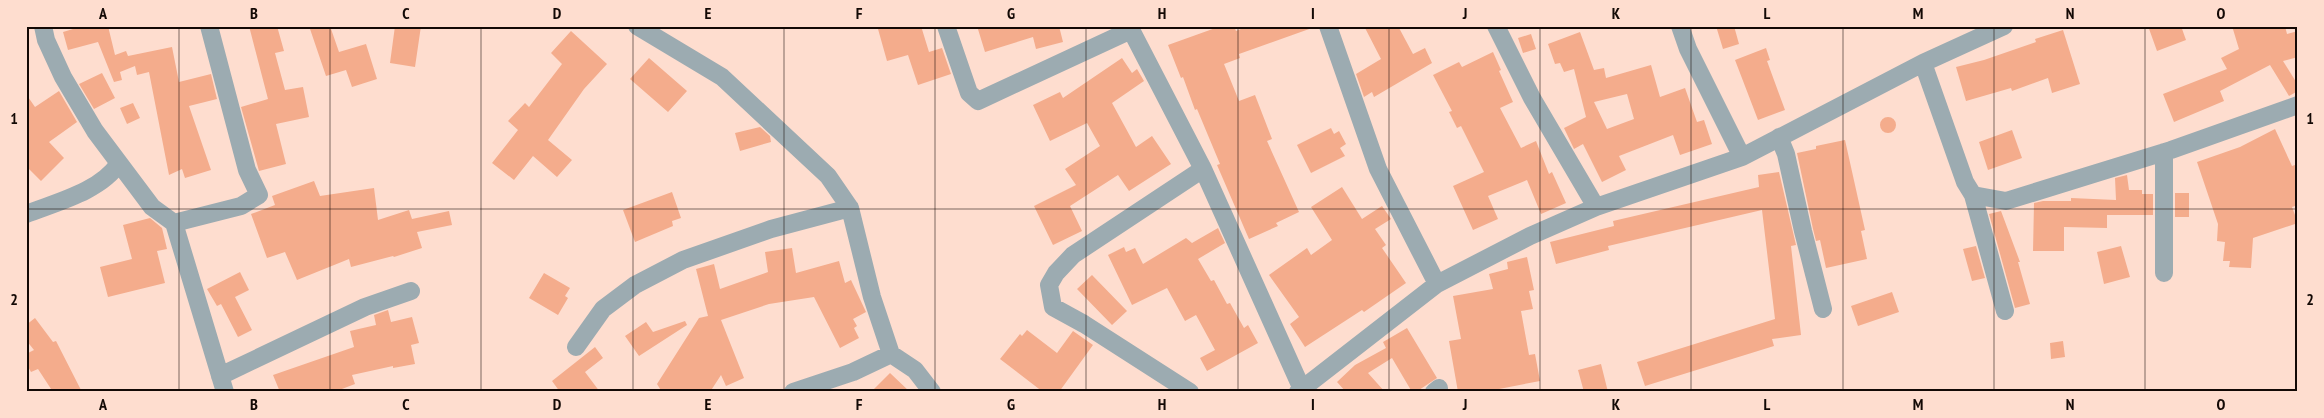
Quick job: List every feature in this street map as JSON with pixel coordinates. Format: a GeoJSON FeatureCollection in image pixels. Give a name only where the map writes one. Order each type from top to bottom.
{"type":"FeatureCollection","features":[{"type":"Feature","properties":{"kind":"street"},"geometry":{"type":"LineString","coordinates":[[43,26],[46,40],[63,77],[95,131],[152,207],[174,223],[222,384],[365,307],[411,291]]}},
{"type":"Feature","properties":{"kind":"street"},"geometry":{"type":"LineString","coordinates":[[174,223],[241,206],[259,195],[247,170],[209,26]]}},
{"type":"Feature","properties":{"kind":"street"},"geometry":{"type":"LineString","coordinates":[[637,26],[722,77],[828,176],[850,208],[872,297],[891,354],[915,370],[932,392]]}},
{"type":"Feature","properties":{"kind":"street"},"geometry":{"type":"LineString","coordinates":[[946,26],[969,93],[978,101],[1130,28],[1203,169],[1300,390],[1436,284],[1530,236],[1596,206],[1742,157],[1923,63],[1995,28]]}},
{"type":"Feature","properties":{"kind":"street"},"geometry":{"type":"LineString","coordinates":[[1328,26],[1378,169],[1436,284]]}},
{"type":"Feature","properties":{"kind":"street"},"geometry":{"type":"LineString","coordinates":[[1496,26],[1532,98],[1596,206]]}},
{"type":"Feature","properties":{"kind":"street"},"geometry":{"type":"LineString","coordinates":[[1680,26],[1688,49],[1742,157]]}},
{"type":"Feature","properties":{"kind":"street"},"geometry":{"type":"LineString","coordinates":[[1923,63],[1965,182],[1973,195],[2005,311]]}},
{"type":"Feature","properties":{"kind":"street"},"geometry":{"type":"LineString","coordinates":[[1973,195],[2006,200],[2164,152],[2298,105]]}},
{"type":"Feature","properties":{"kind":"street"},"geometry":{"type":"LineString","coordinates":[[1779,137],[1786,154],[1823,308]]}},
{"type":"Feature","properties":{"kind":"street"},"geometry":{"type":"LineString","coordinates":[[2164,152],[2164,273]]}},
{"type":"Feature","properties":{"kind":"street"},"geometry":{"type":"LineString","coordinates":[[26,214],[84,190],[112,174],[120,163]]}},
{"type":"Feature","properties":{"kind":"street"},"geometry":{"type":"LineString","coordinates":[[1190,392],[1084,324],[1053,307],[1050,285],[1056,273],[1074,255],[1203,169]]}},
{"type":"Feature","properties":{"kind":"street"},"geometry":{"type":"LineString","coordinates":[[576,347],[602,310],[635,285],[683,260],[771,229],[850,208]]}},
{"type":"Feature","properties":{"kind":"street"},"geometry":{"type":"LineString","coordinates":[[793,392],[853,372],[891,354]]}},
{"type":"Feature","properties":{"kind":"building"},"geometry":{"type":"Polygon","coordinates":[[[83,26],[108,26],[115,55],[126,51],[128,56],[172,47],[179,82],[211,74],[217,99],[189,106],[211,170],[185,178],[182,169],[169,175],[149,72],[137,75],[135,66],[120,72],[122,80],[114,82],[98,42],[68,50],[63,32],[83,26]]]}},
{"type":"Feature","properties":{"kind":"building"},"geometry":{"type":"Polygon","coordinates":[[[249,26],[277,26],[284,51],[275,53],[285,90],[303,87],[309,117],[276,124],[286,164],[259,171],[241,107],[268,99],[249,26]]]}},
{"type":"Feature","properties":{"kind":"building"},"geometry":{"type":"Polygon","coordinates":[[[309,26],[330,26],[339,52],[366,44],[377,79],[352,87],[346,70],[326,76],[309,26]]]}},
{"type":"Feature","properties":{"kind":"building"},"geometry":{"type":"Polygon","coordinates":[[[395,26],[421,26],[415,67],[390,63],[395,26]]]}},
{"type":"Feature","properties":{"kind":"building"},"geometry":{"type":"Polygon","coordinates":[[[889,26],[921,26],[929,52],[942,48],[951,74],[918,85],[908,55],[887,61],[878,29],[889,26]]]}},
{"type":"Feature","properties":{"kind":"building"},"geometry":{"type":"Polygon","coordinates":[[[977,26],[1059,26],[1063,42],[1036,49],[1033,37],[985,52],[977,26]]]}},
{"type":"Feature","properties":{"kind":"building"},"geometry":{"type":"Polygon","coordinates":[[[1221,26],[1234,26],[1236,31],[1248,26],[1312,26],[1312,28],[1239,54],[1240,58],[1224,64],[1239,101],[1255,95],[1272,139],[1267,141],[1299,212],[1276,223],[1278,226],[1249,239],[1217,165],[1220,164],[1168,45],[1221,26]]]}},
{"type":"Feature","properties":{"kind":"building"},"geometry":{"type":"Polygon","coordinates":[[[1364,26],[1398,26],[1413,54],[1425,48],[1432,63],[1374,97],[1372,92],[1364,97],[1356,74],[1381,59],[1364,26]]]}},
{"type":"Feature","properties":{"kind":"building"},"geometry":{"type":"Polygon","coordinates":[[[1716,26],[1734,26],[1739,44],[1723,49],[1716,26]]]}},
{"type":"Feature","properties":{"kind":"building"},"geometry":{"type":"Polygon","coordinates":[[[2148,26],[2181,26],[2186,40],[2157,51],[2148,26]]]}},
{"type":"Feature","properties":{"kind":"building"},"geometry":{"type":"Polygon","coordinates":[[[2232,26],[2285,26],[2287,34],[2298,31],[2298,57],[2283,61],[2298,85],[2298,91],[2289,96],[2270,65],[2220,91],[2224,101],[2174,122],[2163,94],[2227,69],[2221,58],[2239,49],[2232,26]]]}},
{"type":"Feature","properties":{"kind":"building"},"geometry":{"type":"Polygon","coordinates":[[[2063,30],[2080,84],[2052,93],[2048,78],[2012,91],[2011,88],[1966,101],[1956,67],[1984,60],[2036,42],[2035,39],[2063,30]]]}},
{"type":"Feature","properties":{"kind":"building"},"geometry":{"type":"Polygon","coordinates":[[[571,31],[607,64],[584,89],[548,140],[572,160],[557,177],[533,156],[514,180],[492,163],[518,130],[508,121],[525,103],[529,107],[562,64],[551,53],[571,31]]]}},
{"type":"Feature","properties":{"kind":"building"},"geometry":{"type":"Polygon","coordinates":[[[1580,32],[1594,70],[1604,68],[1606,78],[1651,65],[1660,97],[1685,88],[1697,122],[1704,120],[1712,144],[1680,155],[1673,135],[1619,156],[1626,170],[1602,182],[1583,144],[1574,149],[1564,128],[1586,117],[1574,69],[1564,72],[1560,63],[1555,64],[1548,44],[1580,32]],[[1627,94],[1594,102],[1607,129],[1634,119],[1627,94]]]}},
{"type":"Feature","properties":{"kind":"building"},"geometry":{"type":"Polygon","coordinates":[[[1531,34],[1536,49],[1523,53],[1518,38],[1531,34]]]}},
{"type":"Feature","properties":{"kind":"building"},"geometry":{"type":"Polygon","coordinates":[[[1766,48],[1770,60],[1767,61],[1785,110],[1758,120],[1735,60],[1766,48]]]}},
{"type":"Feature","properties":{"kind":"building"},"geometry":{"type":"Polygon","coordinates":[[[1493,52],[1513,102],[1500,108],[1521,148],[1536,141],[1549,174],[1552,172],[1566,203],[1541,214],[1527,180],[1488,196],[1498,219],[1473,230],[1453,186],[1484,172],[1461,126],[1457,128],[1449,112],[1452,111],[1433,75],[1459,62],[1462,67],[1493,52]]]}},
{"type":"Feature","properties":{"kind":"building"},"geometry":{"type":"Polygon","coordinates":[[[649,58],[687,91],[668,112],[630,79],[649,58]]]}},
{"type":"Feature","properties":{"kind":"building"},"geometry":{"type":"Polygon","coordinates":[[[1122,58],[1132,73],[1137,69],[1144,81],[1112,103],[1136,147],[1152,136],[1171,164],[1129,191],[1118,175],[1070,206],[1082,231],[1053,245],[1034,206],[1076,185],[1065,169],[1100,146],[1087,123],[1050,141],[1033,105],[1060,92],[1063,98],[1122,58]]]}},
{"type":"Feature","properties":{"kind":"building"},"geometry":{"type":"Polygon","coordinates":[[[102,73],[115,98],[94,109],[79,84],[102,73]]]}},
{"type":"Feature","properties":{"kind":"building"},"geometry":{"type":"Polygon","coordinates":[[[59,91],[77,122],[49,142],[64,158],[41,181],[26,166],[26,94],[35,107],[59,91]]]}},
{"type":"Feature","properties":{"kind":"building"},"geometry":{"type":"Polygon","coordinates":[[[133,103],[140,118],[127,124],[120,108],[133,103]]]}},
{"type":"Feature","properties":{"kind":"building"},"geometry":{"type":"Polygon","coordinates":[[[1888,117],[1896,125],[1888,133],[1880,125],[1888,117]]]}},
{"type":"Feature","properties":{"kind":"building"},"geometry":{"type":"Polygon","coordinates":[[[760,127],[770,136],[771,142],[740,151],[735,133],[760,127]]]}},
{"type":"Feature","properties":{"kind":"building"},"geometry":{"type":"Polygon","coordinates":[[[1331,128],[1334,134],[1339,131],[1346,144],[1340,148],[1345,156],[1311,173],[1297,145],[1331,128]]]}},
{"type":"Feature","properties":{"kind":"building"},"geometry":{"type":"Polygon","coordinates":[[[2275,129],[2292,166],[2298,164],[2298,205],[2292,207],[2298,223],[2253,238],[2251,268],[2229,267],[2230,261],[2223,261],[2225,242],[2217,241],[2218,224],[2197,162],[2240,147],[2275,129]]]}},
{"type":"Feature","properties":{"kind":"building"},"geometry":{"type":"Polygon","coordinates":[[[2012,130],[2022,158],[1988,170],[1979,142],[2012,130]]]}},
{"type":"Feature","properties":{"kind":"building"},"geometry":{"type":"Polygon","coordinates":[[[1845,140],[1865,230],[1861,231],[1867,259],[1826,268],[1820,240],[1816,241],[1797,153],[1816,149],[1816,146],[1845,140]]]}},
{"type":"Feature","properties":{"kind":"building"},"geometry":{"type":"Polygon","coordinates":[[[1779,172],[1796,245],[1791,246],[1801,335],[1772,339],[1774,346],[1645,386],[1637,362],[1775,319],[1762,210],[1608,246],[1609,250],[1556,264],[1550,242],[1614,226],[1613,221],[1759,187],[1758,175],[1779,172]]]}},
{"type":"Feature","properties":{"kind":"building"},"geometry":{"type":"Polygon","coordinates":[[[2127,175],[2129,190],[2142,190],[2142,194],[2153,194],[2153,215],[2107,215],[2107,228],[2064,227],[2064,251],[2033,251],[2034,203],[2043,201],[2071,201],[2071,198],[2116,200],[2115,178],[2127,175]]]}},
{"type":"Feature","properties":{"kind":"building"},"geometry":{"type":"Polygon","coordinates":[[[314,181],[320,196],[374,188],[378,220],[409,210],[412,219],[449,211],[452,225],[417,232],[422,248],[351,267],[349,259],[297,280],[285,252],[267,258],[251,214],[275,205],[272,196],[314,181]]]}},
{"type":"Feature","properties":{"kind":"building"},"geometry":{"type":"Polygon","coordinates":[[[1342,187],[1362,219],[1382,206],[1391,219],[1375,229],[1386,245],[1382,248],[1406,283],[1364,312],[1362,310],[1305,347],[1290,324],[1299,317],[1269,275],[1307,248],[1311,255],[1332,240],[1311,207],[1342,187]]]}},
{"type":"Feature","properties":{"kind":"building"},"geometry":{"type":"Polygon","coordinates":[[[672,192],[681,218],[672,221],[673,226],[635,242],[623,210],[672,192]]]}},
{"type":"Feature","properties":{"kind":"building"},"geometry":{"type":"Polygon","coordinates":[[[2175,193],[2189,193],[2189,217],[2175,217],[2175,193]]]}},
{"type":"Feature","properties":{"kind":"building"},"geometry":{"type":"Polygon","coordinates":[[[2001,211],[2020,262],[2018,262],[2030,304],[2015,308],[1989,214],[2001,211]]]}},
{"type":"Feature","properties":{"kind":"building"},"geometry":{"type":"Polygon","coordinates":[[[150,218],[162,228],[167,249],[157,251],[165,283],[108,297],[100,267],[132,259],[123,225],[150,218]]]}},
{"type":"Feature","properties":{"kind":"building"},"geometry":{"type":"Polygon","coordinates":[[[1218,228],[1225,243],[1198,259],[1211,281],[1214,280],[1227,304],[1230,303],[1244,328],[1248,325],[1258,343],[1207,371],[1200,358],[1215,350],[1196,315],[1185,321],[1167,288],[1132,305],[1108,255],[1124,247],[1126,252],[1135,248],[1143,264],[1186,238],[1192,243],[1218,228]]]}},
{"type":"Feature","properties":{"kind":"building"},"geometry":{"type":"Polygon","coordinates":[[[1976,246],[1985,278],[1972,281],[1963,249],[1976,246]]]}},
{"type":"Feature","properties":{"kind":"building"},"geometry":{"type":"Polygon","coordinates":[[[2121,246],[2130,277],[2104,284],[2097,252],[2121,246]]]}},
{"type":"Feature","properties":{"kind":"building"},"geometry":{"type":"Polygon","coordinates":[[[792,248],[796,273],[839,261],[845,283],[851,280],[866,312],[853,319],[857,326],[854,328],[859,338],[840,348],[814,297],[769,304],[721,320],[744,378],[726,386],[721,375],[710,392],[662,392],[657,384],[699,318],[708,316],[696,269],[714,264],[720,289],[768,272],[765,252],[792,248]]]}},
{"type":"Feature","properties":{"kind":"building"},"geometry":{"type":"Polygon","coordinates":[[[1527,257],[1534,290],[1529,291],[1533,309],[1521,311],[1529,355],[1535,354],[1540,381],[1499,389],[1499,392],[1458,392],[1449,341],[1461,339],[1453,296],[1493,289],[1489,274],[1508,269],[1507,262],[1527,257]]]}},
{"type":"Feature","properties":{"kind":"building"},"geometry":{"type":"Polygon","coordinates":[[[240,272],[249,290],[235,297],[252,330],[238,337],[221,304],[217,306],[207,289],[240,272]]]}},
{"type":"Feature","properties":{"kind":"building"},"geometry":{"type":"Polygon","coordinates":[[[544,273],[570,288],[565,296],[568,298],[558,315],[529,298],[544,273]]]}},
{"type":"Feature","properties":{"kind":"building"},"geometry":{"type":"Polygon","coordinates":[[[1092,275],[1127,311],[1112,325],[1077,289],[1092,275]]]}},
{"type":"Feature","properties":{"kind":"building"},"geometry":{"type":"Polygon","coordinates":[[[1892,292],[1899,312],[1858,326],[1851,306],[1892,292]]]}},
{"type":"Feature","properties":{"kind":"building"},"geometry":{"type":"Polygon","coordinates":[[[388,310],[391,322],[412,317],[419,343],[411,345],[415,364],[393,368],[393,366],[352,375],[355,384],[334,392],[280,392],[273,375],[354,347],[350,331],[376,325],[374,315],[388,310]]]}},
{"type":"Feature","properties":{"kind":"building"},"geometry":{"type":"Polygon","coordinates":[[[35,318],[53,342],[56,341],[82,392],[53,392],[38,369],[31,372],[26,363],[26,354],[34,350],[26,340],[26,325],[35,318]]]}},
{"type":"Feature","properties":{"kind":"building"},"geometry":{"type":"Polygon","coordinates":[[[685,321],[687,325],[639,356],[625,336],[646,322],[653,332],[685,321]]]}},
{"type":"Feature","properties":{"kind":"building"},"geometry":{"type":"Polygon","coordinates":[[[1407,328],[1437,378],[1416,392],[1412,392],[1392,358],[1368,373],[1385,392],[1346,392],[1337,382],[1355,365],[1386,348],[1383,342],[1407,328]]]}},
{"type":"Feature","properties":{"kind":"building"},"geometry":{"type":"Polygon","coordinates":[[[1027,330],[1057,353],[1073,331],[1093,345],[1059,392],[1043,392],[1000,359],[1020,334],[1022,336],[1027,330]]]}},
{"type":"Feature","properties":{"kind":"building"},"geometry":{"type":"Polygon","coordinates":[[[2063,341],[2065,357],[2051,359],[2050,343],[2063,341]]]}},
{"type":"Feature","properties":{"kind":"building"},"geometry":{"type":"Polygon","coordinates":[[[595,347],[603,358],[585,372],[600,392],[560,392],[552,381],[595,347]]]}},
{"type":"Feature","properties":{"kind":"building"},"geometry":{"type":"Polygon","coordinates":[[[1601,364],[1608,392],[1584,392],[1578,370],[1601,364]]]}},
{"type":"Feature","properties":{"kind":"building"},"geometry":{"type":"Polygon","coordinates":[[[890,373],[910,392],[871,392],[890,373]]]}}]}
